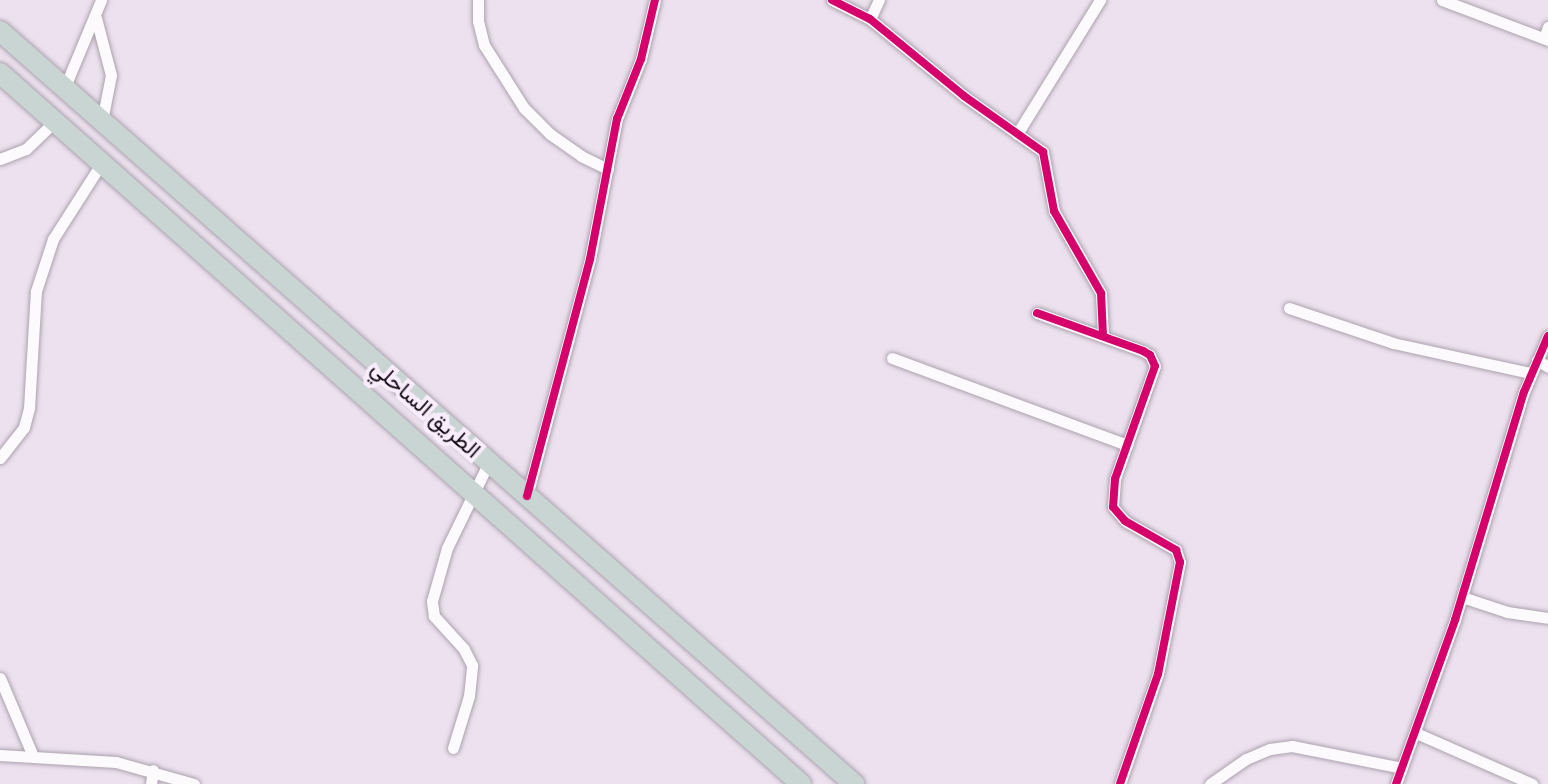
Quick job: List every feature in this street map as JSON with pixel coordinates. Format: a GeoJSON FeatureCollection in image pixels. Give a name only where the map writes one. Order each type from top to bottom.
{"type":"FeatureCollection","features":[{"type":"Feature","properties":{"kind":"highway","name":"الطريق الساحلي"},"geometry":{"type":"LineString","coordinates":[[0,31],[854,784]]}},
{"type":"Feature","properties":{"kind":"highway","name":"الطريق الساحلي"},"geometry":{"type":"LineString","coordinates":[[0,73],[801,784]]}},
{"type":"Feature","properties":{"kind":"street"},"geometry":{"type":"LineString","coordinates":[[64,89],[101,0]]}},
{"type":"Feature","properties":{"kind":"street"},"geometry":{"type":"LineString","coordinates":[[478,0],[478,21],[484,45],[524,108],[550,134],[581,156],[608,169]]}},
{"type":"Feature","properties":{"kind":"street"},"geometry":{"type":"LineString","coordinates":[[527,496],[577,314],[617,119],[641,59],[655,0]]}},
{"type":"Feature","properties":{"kind":"street"},"geometry":{"type":"LineString","coordinates":[[832,0],[870,19],[1045,157],[1054,211],[1101,293],[1103,336]]}},
{"type":"Feature","properties":{"kind":"street"},"geometry":{"type":"LineString","coordinates":[[870,19],[879,0]]}},
{"type":"Feature","properties":{"kind":"street"},"geometry":{"type":"LineString","coordinates":[[1017,134],[1100,0]]}},
{"type":"Feature","properties":{"kind":"street"},"geometry":{"type":"LineString","coordinates":[[1442,0],[1547,35]]}},
{"type":"Feature","properties":{"kind":"street"},"geometry":{"type":"LineString","coordinates":[[96,18],[111,75],[102,121]]}},
{"type":"Feature","properties":{"kind":"street"},"geometry":{"type":"LineString","coordinates":[[0,159],[26,149],[55,121]]}},
{"type":"Feature","properties":{"kind":"street"},"geometry":{"type":"LineString","coordinates":[[0,458],[24,427],[29,408],[36,291],[53,239],[101,164]]}},
{"type":"Feature","properties":{"kind":"street"},"geometry":{"type":"LineString","coordinates":[[1289,308],[1393,343],[1531,373]]}},
{"type":"Feature","properties":{"kind":"street"},"geometry":{"type":"LineString","coordinates":[[1037,313],[1143,351],[1150,355],[1155,366],[1115,479],[1113,507],[1125,521],[1176,550],[1180,562],[1158,674],[1120,784]]}},
{"type":"Feature","properties":{"kind":"street"},"geometry":{"type":"LineString","coordinates":[[1396,784],[1462,597],[1531,373],[1542,364],[1548,336]]}},
{"type":"Feature","properties":{"kind":"street"},"geometry":{"type":"LineString","coordinates":[[892,358],[1127,445]]}},
{"type":"Feature","properties":{"kind":"street"},"geometry":{"type":"LineString","coordinates":[[453,748],[469,696],[472,665],[464,649],[434,616],[432,601],[447,548],[471,493],[488,464]]}},
{"type":"Feature","properties":{"kind":"street"},"geometry":{"type":"LineString","coordinates":[[1462,597],[1507,612],[1548,618]]}},
{"type":"Feature","properties":{"kind":"street"},"geometry":{"type":"LineString","coordinates":[[0,678],[33,756]]}},
{"type":"Feature","properties":{"kind":"street"},"geometry":{"type":"LineString","coordinates":[[1416,733],[1532,784]]}},
{"type":"Feature","properties":{"kind":"street"},"geometry":{"type":"LineString","coordinates":[[1210,784],[1246,759],[1270,749],[1292,746],[1402,768]]}},
{"type":"Feature","properties":{"kind":"street"},"geometry":{"type":"LineString","coordinates":[[0,755],[94,759],[153,770],[194,784]]}},
{"type":"Feature","properties":{"kind":"street"},"geometry":{"type":"LineString","coordinates":[[151,784],[153,770]]}},
{"type":"Feature","properties":{"kind":"cycle path"},"geometry":{"type":"LineString","coordinates":[[527,496],[590,259],[617,119],[641,59],[655,0]]}},
{"type":"Feature","properties":{"kind":"cycle path"},"geometry":{"type":"LineString","coordinates":[[832,0],[870,19],[964,96],[1043,152],[1054,211],[1101,293],[1103,336]]}},
{"type":"Feature","properties":{"kind":"cycle path"},"geometry":{"type":"LineString","coordinates":[[1037,313],[1143,351],[1150,355],[1155,366],[1115,479],[1113,507],[1125,521],[1176,550],[1180,562],[1158,674],[1120,784]]}},
{"type":"Feature","properties":{"kind":"cycle path"},"geometry":{"type":"LineString","coordinates":[[1396,784],[1455,620],[1524,392],[1548,336]]}}]}
